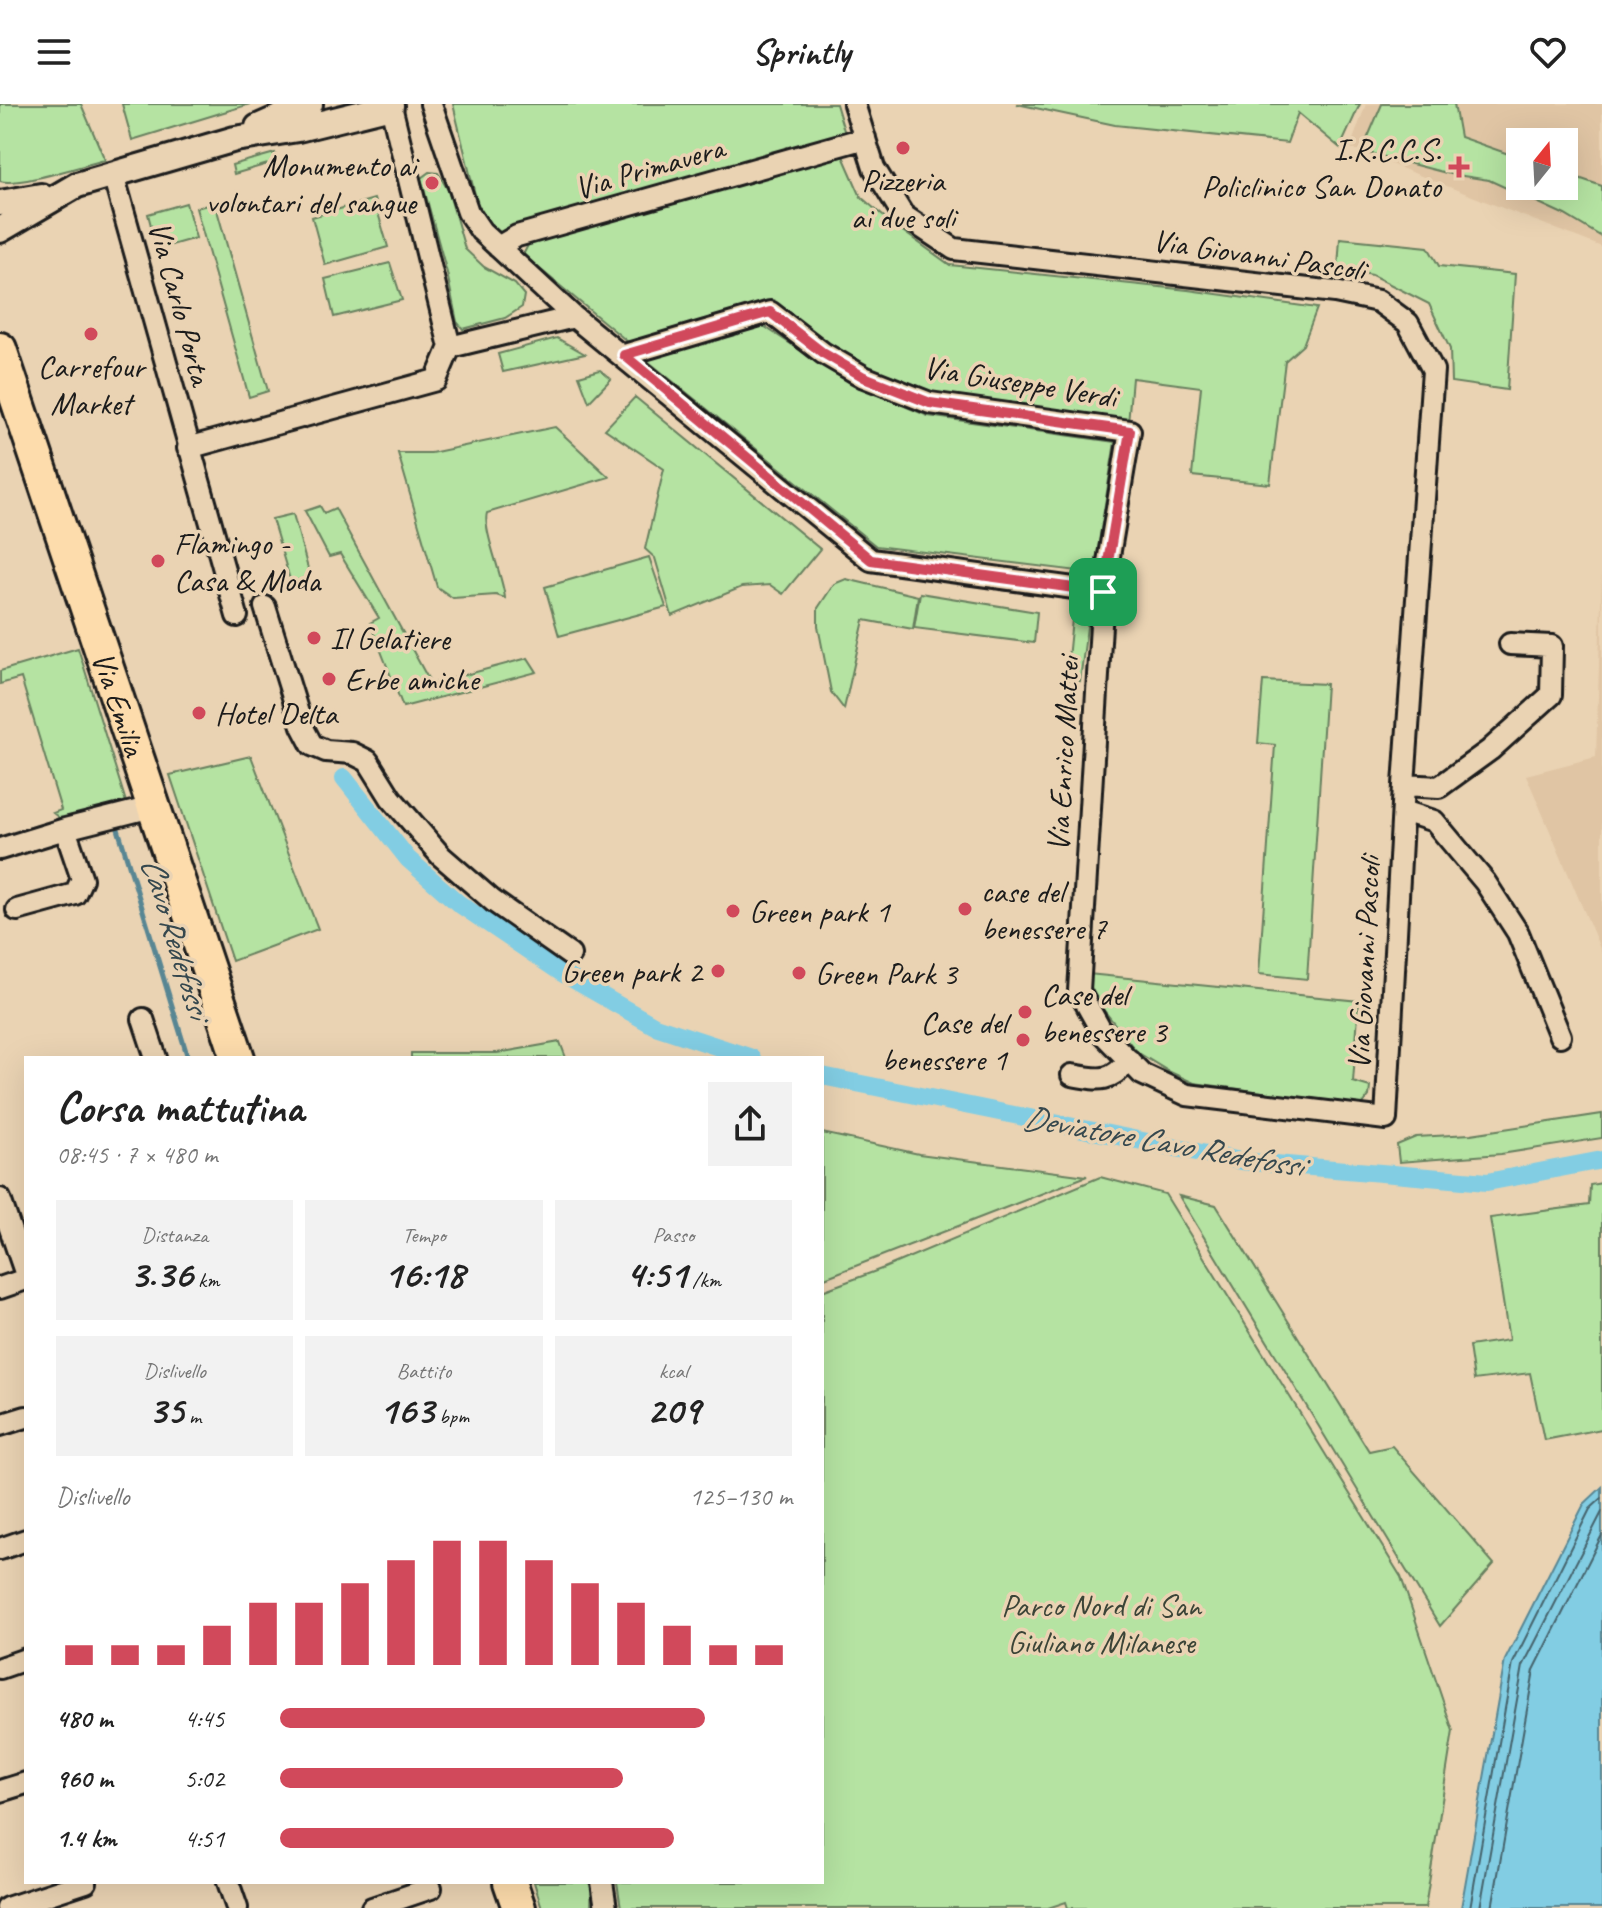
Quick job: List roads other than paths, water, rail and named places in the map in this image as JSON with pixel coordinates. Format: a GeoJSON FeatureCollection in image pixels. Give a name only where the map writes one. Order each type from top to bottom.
{"type":"FeatureCollection","features":[{"type":"Feature","properties":{"kind":"main road","name":"Via Emilia"},"geometry":{"type":"LineString","coordinates":[[0,348],[237,1056]]}},
{"type":"Feature","properties":{"kind":"main road"},"geometry":{"type":"LineString","coordinates":[[511,1884],[519,1908]]}},
{"type":"Feature","properties":{"kind":"street"},"geometry":{"type":"LineString","coordinates":[[235,139],[310,104]]}},
{"type":"Feature","properties":{"kind":"street"},"geometry":{"type":"LineString","coordinates":[[431,104],[468,212],[481,231],[574,317],[871,560],[1103,592]]}},
{"type":"Feature","properties":{"kind":"street","name":"Via Giovanni Pascoli"},"geometry":{"type":"LineString","coordinates":[[854,104],[874,168],[903,215],[954,249],[1335,292],[1378,301],[1408,323],[1433,370],[1404,785],[1386,1119]]}},
{"type":"Feature","properties":{"kind":"street"},"geometry":{"type":"LineString","coordinates":[[0,203],[63,192],[113,174],[235,139],[298,129],[398,105],[450,347],[436,380],[188,448]]}},
{"type":"Feature","properties":{"kind":"street","name":"Via Primavera"},"geometry":{"type":"LineString","coordinates":[[498,247],[517,236],[865,138]]}},
{"type":"Feature","properties":{"kind":"street","name":"Via Carlo Porta"},"geometry":{"type":"LineString","coordinates":[[113,174],[237,616]]}},
{"type":"Feature","properties":{"kind":"street"},"geometry":{"type":"LineString","coordinates":[[0,230],[63,192]]}},
{"type":"Feature","properties":{"kind":"street"},"geometry":{"type":"LineString","coordinates":[[543,324],[548,308],[546,291]]}},
{"type":"Feature","properties":{"kind":"street","name":"Via Giuseppe Verdi"},"geometry":{"type":"LineString","coordinates":[[624,355],[770,312],[823,353],[864,377],[930,403],[1130,431],[1103,592]]}},
{"type":"Feature","properties":{"kind":"street"},"geometry":{"type":"LineString","coordinates":[[450,347],[574,317]]}},
{"type":"Feature","properties":{"kind":"street","name":"Via Enrico Mattei"},"geometry":{"type":"LineString","coordinates":[[1103,592],[1079,991],[1103,1034],[1142,1074],[1187,1095],[1386,1119]]}},
{"type":"Feature","properties":{"kind":"street"},"geometry":{"type":"LineString","coordinates":[[265,607],[307,738],[318,749],[352,753],[368,761],[391,798],[441,856],[493,901],[570,955]]}},
{"type":"Feature","properties":{"kind":"street"},"geometry":{"type":"LineString","coordinates":[[1404,785],[1439,787],[1490,750],[1551,695],[1552,646],[1510,644]]}},
{"type":"Feature","properties":{"kind":"street"},"geometry":{"type":"LineString","coordinates":[[0,849],[156,806]]}},
{"type":"Feature","properties":{"kind":"street"},"geometry":{"type":"LineString","coordinates":[[1403,811],[1434,821],[1485,882],[1518,933],[1560,1036]]}},
{"type":"Feature","properties":{"kind":"street"},"geometry":{"type":"LineString","coordinates":[[17,910],[75,894],[82,879],[65,829]]}},
{"type":"Feature","properties":{"kind":"street"},"geometry":{"type":"LineString","coordinates":[[143,1019],[155,1056]]}},
{"type":"Feature","properties":{"kind":"street"},"geometry":{"type":"LineString","coordinates":[[1072,1075],[1100,1080],[1118,1073],[1129,1060]]}},
{"type":"Feature","properties":{"kind":"street"},"geometry":{"type":"LineString","coordinates":[[0,1199],[16,1217],[24,1265]]}},
{"type":"Feature","properties":{"kind":"street"},"geometry":{"type":"LineString","coordinates":[[0,1288],[24,1278]]}},
{"type":"Feature","properties":{"kind":"street"},"geometry":{"type":"LineString","coordinates":[[0,1425],[24,1418]]}},
{"type":"Feature","properties":{"kind":"street"},"geometry":{"type":"LineString","coordinates":[[0,1549],[24,1541]]}},
{"type":"Feature","properties":{"kind":"street"},"geometry":{"type":"LineString","coordinates":[[0,1668],[24,1660]]}},
{"type":"Feature","properties":{"kind":"street"},"geometry":{"type":"LineString","coordinates":[[0,1791],[24,1784]]}},
{"type":"Feature","properties":{"kind":"street"},"geometry":{"type":"LineString","coordinates":[[7,1908],[80,1884]]}},
{"type":"Feature","properties":{"kind":"street"},"geometry":{"type":"LineString","coordinates":[[229,1884],[237,1908]]}},
{"type":"Feature","properties":{"kind":"street"},"geometry":{"type":"LineString","coordinates":[[602,1884],[606,1908]]}},
{"type":"Feature","properties":{"kind":"street"},"geometry":{"type":"LineString","coordinates":[[372,1908],[432,1893]]}},
{"type":"Feature","properties":{"kind":"water"},"geometry":{"type":"Polygon","coordinates":[[[1602,1487],[1602,1908],[1461,1908],[1505,1660],[1584,1504],[1602,1487]]]}},
{"type":"Feature","properties":{"kind":"waterway","name":"Deviatore Cavo Redefossi"},"geometry":{"type":"LineString","coordinates":[[344,778],[408,859],[458,903],[562,973],[655,1026],[746,1056]]}},
{"type":"Feature","properties":{"kind":"waterway","name":"Cavo Redefossi"},"geometry":{"type":"LineString","coordinates":[[118,829],[187,1056]]}},
{"type":"Feature","properties":{"kind":"waterway","name":"Deviatore Cavo Redefossi"},"geometry":{"type":"LineString","coordinates":[[824,1076],[1241,1161],[1487,1182],[1602,1160]]}},
{"type":"Feature","properties":{"kind":"place","name":"Pizzeria ai due soli"},"geometry":{"type":"Point","coordinates":[903,148]}},
{"type":"Feature","properties":{"kind":"place","name":"I.R.C.C.S. Policlinico San Donato"},"geometry":{"type":"Point","coordinates":[1459,167]}},
{"type":"Feature","properties":{"kind":"place","name":"Monumento ai volontari del sangue"},"geometry":{"type":"Point","coordinates":[432,183]}},
{"type":"Feature","properties":{"kind":"place","name":"Carrefour Market"},"geometry":{"type":"Point","coordinates":[91,334]}},
{"type":"Feature","properties":{"kind":"place","name":"Flamingo - Casa & Moda"},"geometry":{"type":"Point","coordinates":[158,561]}},
{"type":"Feature","properties":{"kind":"place","name":"Il Gelatiere"},"geometry":{"type":"Point","coordinates":[314,638]}},
{"type":"Feature","properties":{"kind":"place","name":"Erbe amiche"},"geometry":{"type":"Point","coordinates":[329,679]}},
{"type":"Feature","properties":{"kind":"place","name":"Hotel Delta"},"geometry":{"type":"Point","coordinates":[199,713]}},
{"type":"Feature","properties":{"kind":"place","name":"case del benessere 7"},"geometry":{"type":"Point","coordinates":[965,909]}},
{"type":"Feature","properties":{"kind":"place","name":"Green park 1"},"geometry":{"type":"Point","coordinates":[733,911]}},
{"type":"Feature","properties":{"kind":"place","name":"Green park 2"},"geometry":{"type":"Point","coordinates":[718,971]}},
{"type":"Feature","properties":{"kind":"place","name":"Green Park 3"},"geometry":{"type":"Point","coordinates":[799,973]}},
{"type":"Feature","properties":{"kind":"place","name":"Case del benessere 3"},"geometry":{"type":"Point","coordinates":[1025,1012]}},
{"type":"Feature","properties":{"kind":"place","name":"Case del benessere 1"},"geometry":{"type":"Point","coordinates":[1023,1040]}},
{"type":"Feature","properties":{"kind":"park label","name":"Parco Nord di San Giuliano Milanese"},"geometry":{"type":"Point","coordinates":[1101,1624]}}]}
